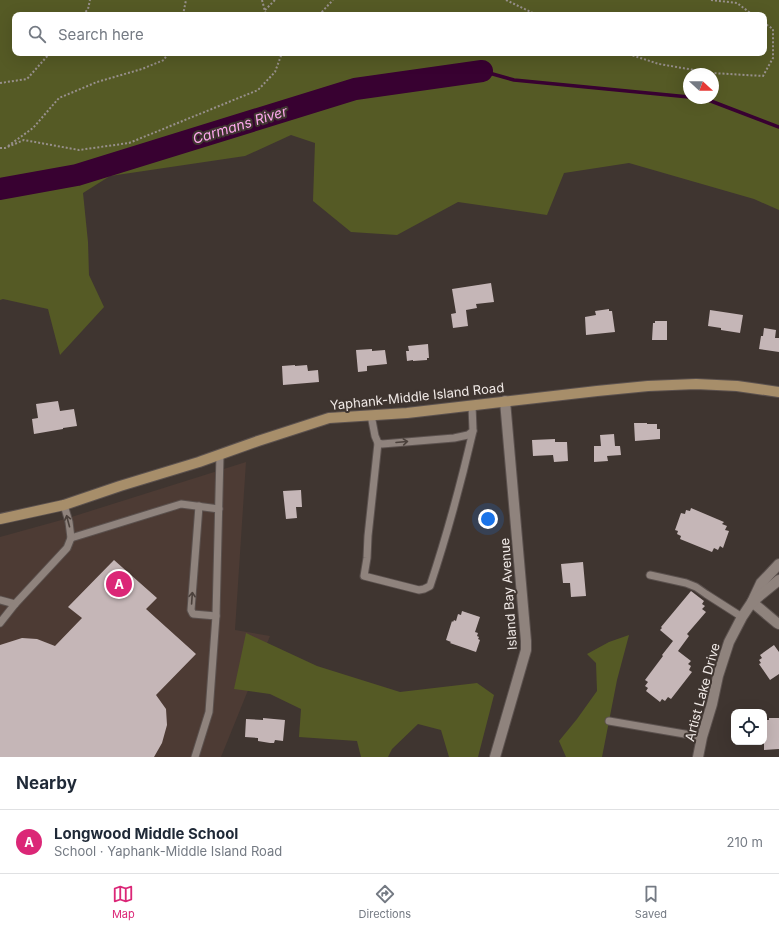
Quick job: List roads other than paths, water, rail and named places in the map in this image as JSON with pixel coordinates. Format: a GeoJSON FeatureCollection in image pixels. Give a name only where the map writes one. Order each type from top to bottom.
{"type":"FeatureCollection","features":[{"type":"Feature","properties":{"kind":"main road","name":"Yaphank-Middle Island Road"},"geometry":{"type":"LineString","coordinates":[[0,519],[64,505],[329,418],[407,413],[455,406],[648,386],[696,384],[737,386],[779,392]]}},
{"type":"Feature","properties":{"kind":"street","name":"Island Bay Avenue"},"geometry":{"type":"LineString","coordinates":[[496,757],[526,650],[505,401]]}},
{"type":"Feature","properties":{"kind":"street"},"geometry":{"type":"LineString","coordinates":[[779,564],[761,583],[752,602],[779,624]]}},
{"type":"Feature","properties":{"kind":"street","name":"Artist Lake Drive"},"geometry":{"type":"LineString","coordinates":[[698,757],[718,676],[729,642],[742,616],[752,602],[779,580]]}},
{"type":"Feature","properties":{"kind":"lane"},"geometry":{"type":"LineString","coordinates":[[372,415],[375,436],[378,443],[364,576],[419,590],[430,586],[442,550],[465,468],[473,431],[472,405]]}},
{"type":"Feature","properties":{"kind":"lane"},"geometry":{"type":"LineString","coordinates":[[378,443],[382,444],[454,438],[468,435],[473,431]]}},
{"type":"Feature","properties":{"kind":"lane"},"geometry":{"type":"LineString","coordinates":[[195,757],[209,712],[216,616],[220,454]]}},
{"type":"Feature","properties":{"kind":"lane"},"geometry":{"type":"LineString","coordinates":[[71,538],[181,504],[219,509]]}},
{"type":"Feature","properties":{"kind":"lane"},"geometry":{"type":"LineString","coordinates":[[0,623],[15,604],[67,548],[71,538],[69,522],[64,505]]}},
{"type":"Feature","properties":{"kind":"lane"},"geometry":{"type":"LineString","coordinates":[[199,506],[191,610],[193,614],[216,616]]}},
{"type":"Feature","properties":{"kind":"lane"},"geometry":{"type":"LineString","coordinates":[[650,575],[686,583],[696,587],[742,616]]}},
{"type":"Feature","properties":{"kind":"lane"},"geometry":{"type":"LineString","coordinates":[[0,600],[15,604]]}},
{"type":"Feature","properties":{"kind":"lane"},"geometry":{"type":"LineString","coordinates":[[609,721],[702,737]]}},
{"type":"Feature","properties":{"kind":"waterway"},"geometry":{"type":"LineString","coordinates":[[482,71],[514,80],[683,96]]}},
{"type":"Feature","properties":{"kind":"waterway","name":"Carmans River"},"geometry":{"type":"LineString","coordinates":[[0,189],[77,175],[355,89],[482,71]]}},
{"type":"Feature","properties":{"kind":"waterway"},"geometry":{"type":"LineString","coordinates":[[719,104],[779,127]]}},
{"type":"Feature","properties":{"kind":"place","name":"Longwood Middle School"},"geometry":{"type":"Point","coordinates":[119,584]}}]}
